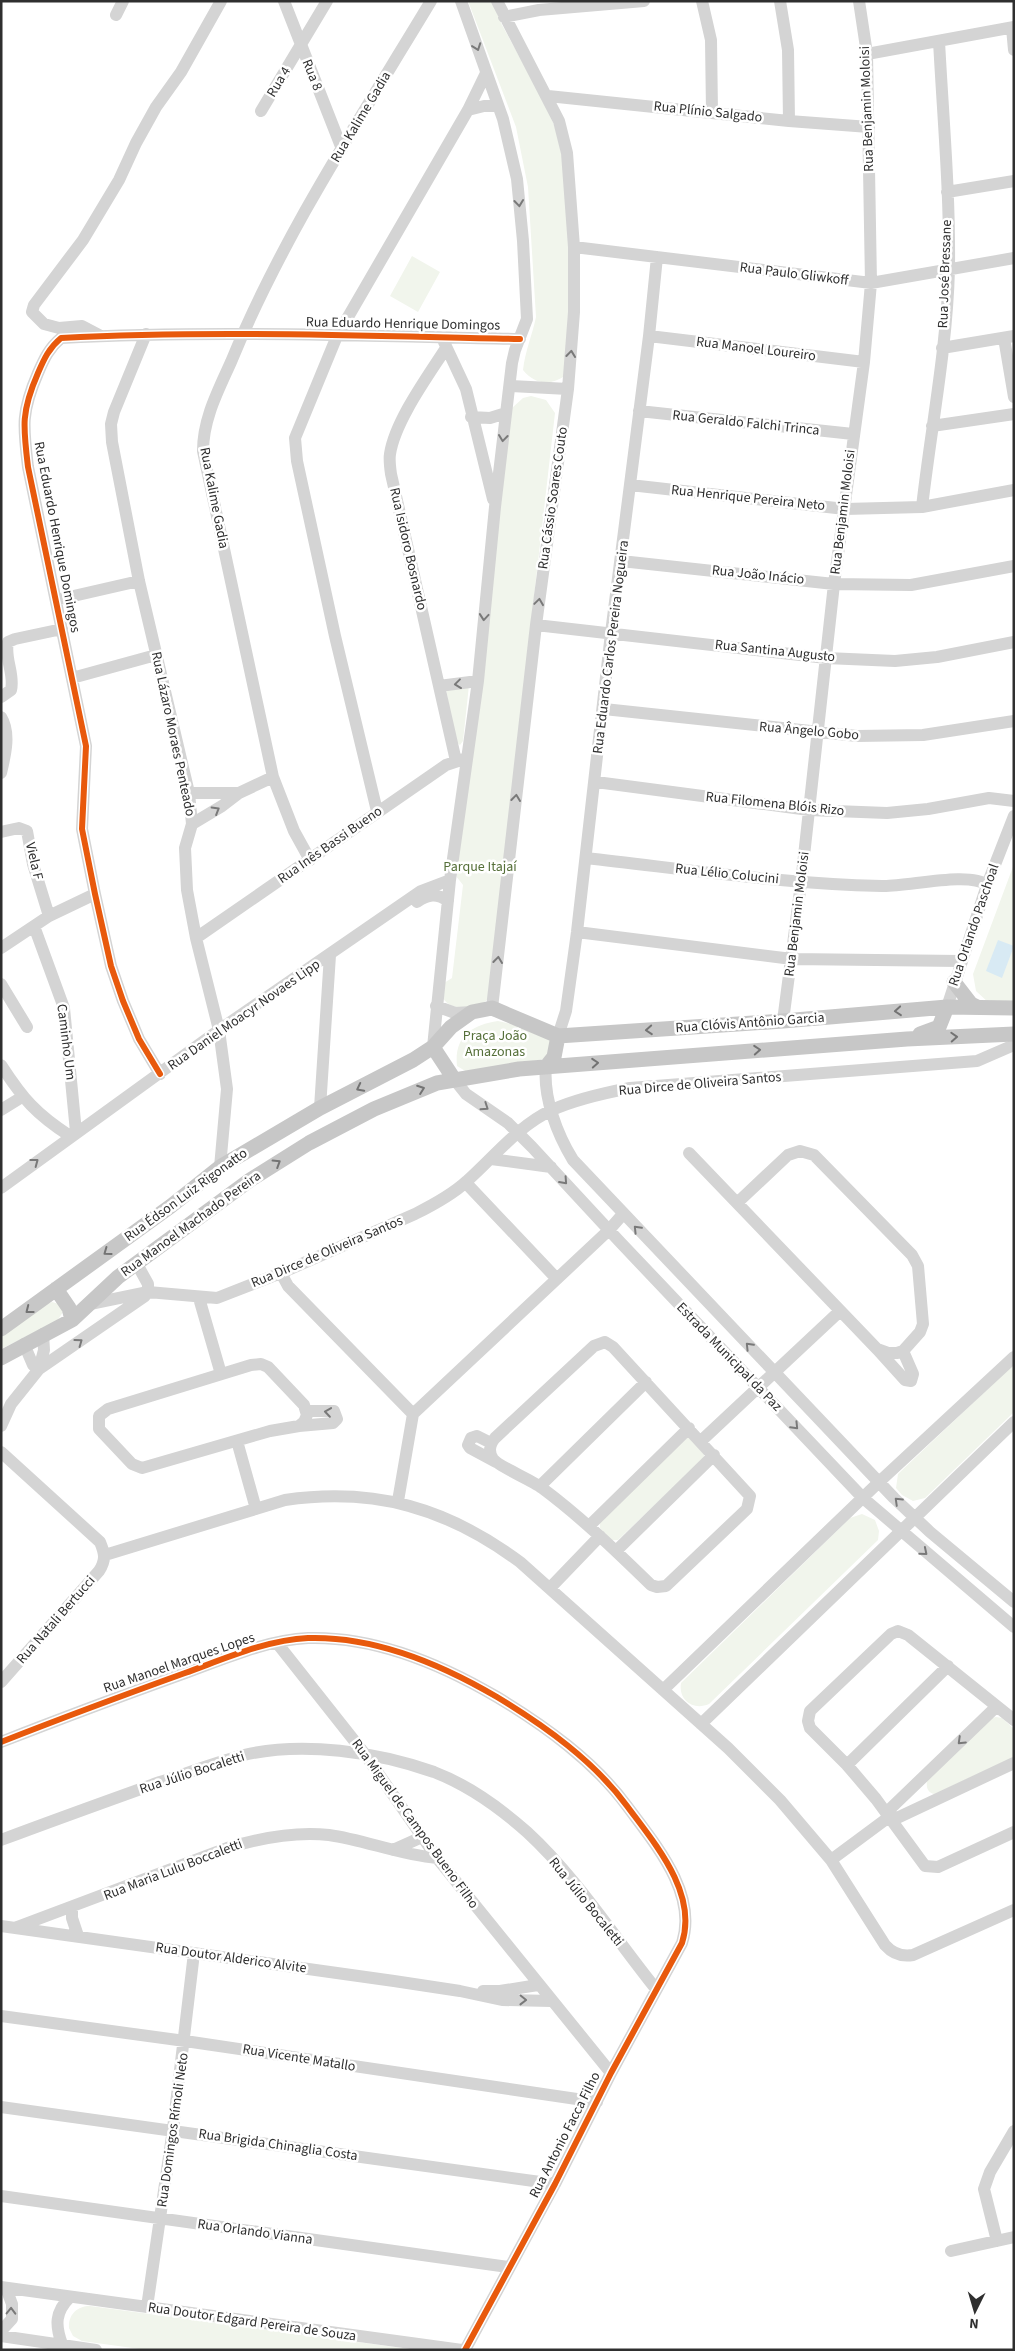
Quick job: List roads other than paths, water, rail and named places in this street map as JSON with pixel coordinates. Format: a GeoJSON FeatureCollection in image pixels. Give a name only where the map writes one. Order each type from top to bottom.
{"type":"FeatureCollection","features":[{"type":"Feature","properties":{"kind":"main road"},"geometry":{"type":"LineString","coordinates":[[954,982],[971,1004],[977,1008]]}},
{"type":"Feature","properties":{"kind":"main road"},"geometry":{"type":"LineString","coordinates":[[907,1039],[939,1027],[947,1006]]}},
{"type":"Feature","properties":{"kind":"main road","name":"Rua Clóvis Antônio Garcia"},"geometry":{"type":"LineString","coordinates":[[492,1008],[558,1036],[783,1021],[947,1006],[1014,1008]]}},
{"type":"Feature","properties":{"kind":"main road"},"geometry":{"type":"LineString","coordinates":[[472,1012],[492,1008]]}},
{"type":"Feature","properties":{"kind":"main road","name":"Rua Édson Luiz Rigonatto"},"geometry":{"type":"LineString","coordinates":[[1,1329],[171,1206],[220,1167],[325,1100],[433,1047],[451,1027],[472,1012]]}},
{"type":"Feature","properties":{"kind":"main road","name":"Rua Clóvis Antônio Garcia"},"geometry":{"type":"LineString","coordinates":[[546,1067],[907,1039],[1014,1034]]}},
{"type":"Feature","properties":{"kind":"main road"},"geometry":{"type":"LineString","coordinates":[[546,1067],[554,1057],[558,1036]]}},
{"type":"Feature","properties":{"kind":"main road"},"geometry":{"type":"LineString","coordinates":[[433,1047],[454,1079]]}},
{"type":"Feature","properties":{"kind":"main road","name":"Rua Manoel Machado Pereira"},"geometry":{"type":"LineString","coordinates":[[1,1358],[72,1320],[118,1277],[232,1191],[309,1143],[400,1096],[437,1082],[496,1071],[546,1067]]}},
{"type":"Feature","properties":{"kind":"main road"},"geometry":{"type":"LineString","coordinates":[[56,1289],[69,1308],[72,1320]]}},
{"type":"Feature","properties":{"kind":"street"},"geometry":{"type":"LineString","coordinates":[[116,15],[123,1]]}},
{"type":"Feature","properties":{"kind":"street"},"geometry":{"type":"LineString","coordinates":[[101,336],[82,326],[58,328],[44,324],[32,312],[34,305],[60,274],[120,180],[136,143],[156,107],[181,72],[221,1]]}},
{"type":"Feature","properties":{"kind":"street","name":"Rua 8"},"geometry":{"type":"LineString","coordinates":[[284,1],[342,148]]}},
{"type":"Feature","properties":{"kind":"street","name":"Rua 4"},"geometry":{"type":"LineString","coordinates":[[261,112],[327,1]]}},
{"type":"Feature","properties":{"kind":"street","name":"Rua Kalime Gadia"},"geometry":{"type":"LineString","coordinates":[[310,860],[294,831],[273,777],[203,451],[204,426],[242,333],[274,267],[342,148],[431,1]]}},
{"type":"Feature","properties":{"kind":"street"},"geometry":{"type":"LineString","coordinates":[[433,1047],[462,760],[478,681],[495,507],[514,350],[527,319],[523,241],[517,179],[498,106],[461,1]]}},
{"type":"Feature","properties":{"kind":"street","name":"Rua Cássio Soares Couto"},"geometry":{"type":"LineString","coordinates":[[492,1008],[536,625],[568,389],[573,342],[574,247],[567,153],[559,121],[548,96],[497,1]]}},
{"type":"Feature","properties":{"kind":"street"},"geometry":{"type":"LineString","coordinates":[[504,16],[578,4],[644,1]]}},
{"type":"Feature","properties":{"kind":"street"},"geometry":{"type":"LineString","coordinates":[[702,1],[711,40],[712,112]]}},
{"type":"Feature","properties":{"kind":"street"},"geometry":{"type":"LineString","coordinates":[[780,1],[788,50],[789,121]]}},
{"type":"Feature","properties":{"kind":"street","name":"Rua Benjamin Moloisi"},"geometry":{"type":"LineString","coordinates":[[783,1021],[792,960],[834,584],[864,362],[871,283],[867,54],[859,1]]}},
{"type":"Feature","properties":{"kind":"street"},"geometry":{"type":"LineString","coordinates":[[867,54],[1013,28],[1014,50]]}},
{"type":"Feature","properties":{"kind":"street","name":"Rua José Bressane"},"geometry":{"type":"LineString","coordinates":[[922,507],[942,348],[948,269],[947,192],[939,41]]}},
{"type":"Feature","properties":{"kind":"street"},"geometry":{"type":"LineString","coordinates":[[377,811],[335,636],[295,449],[295,438],[337,336],[468,110],[486,73]]}},
{"type":"Feature","properties":{"kind":"street","name":"Rua Plínio Salgado"},"geometry":{"type":"LineString","coordinates":[[548,96],[789,121],[869,127]]}},
{"type":"Feature","properties":{"kind":"street"},"geometry":{"type":"LineString","coordinates":[[468,110],[484,106],[498,106]]}},
{"type":"Feature","properties":{"kind":"street"},"geometry":{"type":"LineString","coordinates":[[947,192],[1014,181]]}},
{"type":"Feature","properties":{"kind":"street","name":"Rua Paulo Gliwkoff"},"geometry":{"type":"LineString","coordinates":[[574,247],[871,283],[1014,258]]}},
{"type":"Feature","properties":{"kind":"street","name":"Rua Eduardo Carlos Pereira Nogueira"},"geometry":{"type":"LineString","coordinates":[[558,1036],[566,1011],[578,932],[611,633],[649,336],[657,257]]}},
{"type":"Feature","properties":{"kind":"street","name":"Rua Eduardo Henrique Domingos"},"geometry":{"type":"LineString","coordinates":[[160,1074],[139,1038],[123,1001],[111,966],[95,894],[82,829],[86,746],[28,467],[24,431],[27,398],[52,346],[61,338],[146,334],[242,333],[337,336],[444,343],[520,338]]}},
{"type":"Feature","properties":{"kind":"street","name":"Rua Lázaro Moraes Penteado"},"geometry":{"type":"LineString","coordinates":[[146,334],[114,412],[111,424],[112,442],[138,581],[188,793],[192,824],[184,848],[184,860],[196,938],[219,1030],[227,1089],[220,1167]]}},
{"type":"Feature","properties":{"kind":"street","name":"Rua Manoel Loureiro"},"geometry":{"type":"LineString","coordinates":[[649,336],[864,362]]}},
{"type":"Feature","properties":{"kind":"street"},"geometry":{"type":"LineString","coordinates":[[942,348],[1009,337],[1014,397]]}},
{"type":"Feature","properties":{"kind":"street"},"geometry":{"type":"LineString","coordinates":[[444,343],[457,366],[466,389],[495,507]]}},
{"type":"Feature","properties":{"kind":"street","name":"Rua Isidoro Bosnardo"},"geometry":{"type":"LineString","coordinates":[[444,343],[416,393],[392,443],[389,456],[391,474],[439,686],[462,760]]}},
{"type":"Feature","properties":{"kind":"street"},"geometry":{"type":"LineString","coordinates":[[511,386],[568,389]]}},
{"type":"Feature","properties":{"kind":"street","name":"Rua Geraldo Falchi Trinca"},"geometry":{"type":"LineString","coordinates":[[639,411],[853,434]]}},
{"type":"Feature","properties":{"kind":"street"},"geometry":{"type":"LineString","coordinates":[[472,417],[490,418],[506,413]]}},
{"type":"Feature","properties":{"kind":"street"},"geometry":{"type":"LineString","coordinates":[[932,426],[1014,414]]}},
{"type":"Feature","properties":{"kind":"street","name":"Rua Henrique Pereira Neto"},"geometry":{"type":"LineString","coordinates":[[630,486],[845,509],[922,507],[1014,490]]}},
{"type":"Feature","properties":{"kind":"street","name":"Rua João Inácio"},"geometry":{"type":"LineString","coordinates":[[621,560],[834,584],[911,585],[1014,566]]}},
{"type":"Feature","properties":{"kind":"street"},"geometry":{"type":"LineString","coordinates":[[56,600],[138,581]]}},
{"type":"Feature","properties":{"kind":"street","name":"Rua Santina Augusto"},"geometry":{"type":"LineString","coordinates":[[536,625],[826,658],[914,660],[1014,642]]}},
{"type":"Feature","properties":{"kind":"street"},"geometry":{"type":"LineString","coordinates":[[1,697],[8,694],[12,684],[7,650],[8,642],[15,638],[62,629]]}},
{"type":"Feature","properties":{"kind":"street"},"geometry":{"type":"LineString","coordinates":[[72,678],[156,656]]}},
{"type":"Feature","properties":{"kind":"street"},"geometry":{"type":"LineString","coordinates":[[439,686],[478,681]]}},
{"type":"Feature","properties":{"kind":"street","name":"Rua Ângelo Gobo"},"geometry":{"type":"LineString","coordinates":[[604,710],[818,733],[898,736],[930,734],[1014,721]]}},
{"type":"Feature","properties":{"kind":"street"},"geometry":{"type":"LineString","coordinates":[[1,718],[4,722],[6,739],[1,773]]}},
{"type":"Feature","properties":{"kind":"street","name":"Rua Inês Bassi Bueno"},"geometry":{"type":"LineString","coordinates":[[196,938],[310,860],[377,811],[446,765],[462,760]]}},
{"type":"Feature","properties":{"kind":"street"},"geometry":{"type":"LineString","coordinates":[[192,824],[239,793],[273,777]]}},
{"type":"Feature","properties":{"kind":"street","name":"Rua Filomena Blóis Rizo"},"geometry":{"type":"LineString","coordinates":[[596,782],[809,810],[886,813],[928,809],[989,798],[1014,800]]}},
{"type":"Feature","properties":{"kind":"street"},"geometry":{"type":"LineString","coordinates":[[188,793],[239,793]]}},
{"type":"Feature","properties":{"kind":"street","name":"Rua Orlando Paschoal"},"geometry":{"type":"LineString","coordinates":[[947,1006],[960,961],[987,884],[1014,816]]}},
{"type":"Feature","properties":{"kind":"street","name":"Viela F"},"geometry":{"type":"LineString","coordinates":[[1,832],[19,828],[27,831],[33,864],[49,916]]}},
{"type":"Feature","properties":{"kind":"street","name":"Rua Lélio Colucini"},"geometry":{"type":"LineString","coordinates":[[586,858],[801,882],[885,887],[973,878],[987,884]]}},
{"type":"Feature","properties":{"kind":"street","name":"Rua Daniel Moacyr Novaes Lipp"},"geometry":{"type":"LineString","coordinates":[[1,1188],[219,1030],[428,887],[450,880]]}},
{"type":"Feature","properties":{"kind":"street"},"geometry":{"type":"LineString","coordinates":[[1,948],[49,916],[95,894]]}},
{"type":"Feature","properties":{"kind":"street","name":"Rua Daniel Moacyr Novaes Lipp"},"geometry":{"type":"LineString","coordinates":[[390,913],[410,907],[427,896],[434,895],[448,901]]}},
{"type":"Feature","properties":{"kind":"street","name":"Caminho Um"},"geometry":{"type":"LineString","coordinates":[[34,926],[64,1008],[73,1134]]}},
{"type":"Feature","properties":{"kind":"street"},"geometry":{"type":"LineString","coordinates":[[578,932],[792,960],[960,961]]}},
{"type":"Feature","properties":{"kind":"street"},"geometry":{"type":"LineString","coordinates":[[325,1100],[330,955]]}},
{"type":"Feature","properties":{"kind":"street"},"geometry":{"type":"LineString","coordinates":[[1,984],[27,1027]]}},
{"type":"Feature","properties":{"kind":"street"},"geometry":{"type":"LineString","coordinates":[[436,1006],[455,1013],[472,1012]]}},
{"type":"Feature","properties":{"kind":"street","name":"Rua Dirce de Oliveira Santos"},"geometry":{"type":"LineString","coordinates":[[90,1304],[148,1292],[199,1298],[217,1298],[281,1273],[416,1214],[466,1183],[518,1133],[552,1110],[600,1094],[630,1088],[977,1060],[1014,1046]]}},
{"type":"Feature","properties":{"kind":"street"},"geometry":{"type":"LineString","coordinates":[[1,1065],[22,1097],[37,1113],[73,1134]]}},
{"type":"Feature","properties":{"kind":"street","name":"Estrada Municipal da Paz"},"geometry":{"type":"LineString","coordinates":[[546,1067],[546,1092],[563,1142],[573,1160],[878,1482],[914,1516],[1014,1602]]}},
{"type":"Feature","properties":{"kind":"street","name":"Estrada Municipal da Paz"},"geometry":{"type":"LineString","coordinates":[[454,1079],[466,1094],[508,1123],[518,1133],[863,1498],[899,1531],[1014,1627]]}},
{"type":"Feature","properties":{"kind":"street"},"geometry":{"type":"LineString","coordinates":[[1,1110],[22,1097]]}},
{"type":"Feature","properties":{"kind":"street"},"geometry":{"type":"LineString","coordinates":[[223,1140],[234,1158]]}},
{"type":"Feature","properties":{"kind":"street"},"geometry":{"type":"LineString","coordinates":[[737,1203],[788,1154],[800,1151],[814,1155],[916,1261],[923,1324],[918,1336],[903,1350],[893,1354],[877,1349]]}},
{"type":"Feature","properties":{"kind":"street"},"geometry":{"type":"LineString","coordinates":[[689,1153],[909,1382],[913,1374],[903,1350]]}},
{"type":"Feature","properties":{"kind":"street"},"geometry":{"type":"LineString","coordinates":[[491,1159],[551,1167]]}},
{"type":"Feature","properties":{"kind":"street"},"geometry":{"type":"LineString","coordinates":[[466,1183],[557,1279]]}},
{"type":"Feature","properties":{"kind":"street"},"geometry":{"type":"LineString","coordinates":[[398,1501],[413,1414],[609,1230],[623,1214]]}},
{"type":"Feature","properties":{"kind":"street"},"geometry":{"type":"LineString","coordinates":[[1,1426],[11,1404],[39,1369],[143,1298],[148,1292],[148,1284],[137,1264]]}},
{"type":"Feature","properties":{"kind":"street"},"geometry":{"type":"LineString","coordinates":[[281,1273],[288,1286],[413,1414]]}},
{"type":"Feature","properties":{"kind":"street"},"geometry":{"type":"LineString","coordinates":[[199,1298],[221,1374]]}},
{"type":"Feature","properties":{"kind":"street"},"geometry":{"type":"LineString","coordinates":[[701,1441],[840,1310]]}},
{"type":"Feature","properties":{"kind":"street"},"geometry":{"type":"LineString","coordinates":[[39,1369],[44,1350],[43,1334]]}},
{"type":"Feature","properties":{"kind":"street"},"geometry":{"type":"LineString","coordinates":[[491,1443],[477,1436],[471,1438],[468,1445],[470,1448],[540,1486],[589,1526],[651,1585],[657,1587],[666,1586],[747,1509],[751,1500],[749,1493],[714,1455],[611,1345],[605,1342],[596,1344],[491,1443],[491,1455],[496,1462]]}},
{"type":"Feature","properties":{"kind":"street"},"geometry":{"type":"LineString","coordinates":[[24,1344],[33,1365],[39,1369]]}},
{"type":"Feature","properties":{"kind":"street"},"geometry":{"type":"LineString","coordinates":[[663,1690],[878,1482],[1014,1357]]}},
{"type":"Feature","properties":{"kind":"street"},"geometry":{"type":"LineString","coordinates":[[299,1426],[306,1419],[307,1411],[304,1405],[264,1366],[254,1364],[108,1409],[100,1416],[99,1429],[132,1464],[138,1467],[270,1431],[333,1423],[337,1419],[334,1411],[307,1411]]}},
{"type":"Feature","properties":{"kind":"street"},"geometry":{"type":"LineString","coordinates":[[540,1486],[646,1382]]}},
{"type":"Feature","properties":{"kind":"street"},"geometry":{"type":"LineString","coordinates":[[701,1724],[914,1516],[1014,1422]]}},
{"type":"Feature","properties":{"kind":"street"},"geometry":{"type":"LineString","coordinates":[[589,1526],[689,1428]]}},
{"type":"Feature","properties":{"kind":"street"},"geometry":{"type":"LineString","coordinates":[[238,1441],[256,1509]]}},
{"type":"Feature","properties":{"kind":"street"},"geometry":{"type":"LineString","coordinates":[[2,1454],[100,1542],[105,1555],[285,1500],[317,1496],[365,1496],[398,1501],[432,1512],[484,1537],[520,1562],[761,1780],[831,1860],[885,1945],[898,1955],[913,1955],[1014,1910]]}},
{"type":"Feature","properties":{"kind":"street"},"geometry":{"type":"LineString","coordinates":[[616,1551],[714,1455]]}},
{"type":"Feature","properties":{"kind":"street"},"geometry":{"type":"LineString","coordinates":[[550,1588],[600,1536]]}},
{"type":"Feature","properties":{"kind":"street","name":"Rua Natali Bertucci"},"geometry":{"type":"LineString","coordinates":[[1,1682],[99,1571],[104,1563],[105,1555]]}},
{"type":"Feature","properties":{"kind":"street"},"geometry":{"type":"LineString","coordinates":[[1014,1720],[905,1632],[895,1632],[810,1711],[808,1721],[810,1728],[847,1765],[889,1817],[922,1863],[934,1868],[1014,1832]]}},
{"type":"Feature","properties":{"kind":"street","name":"Rua Manoel Marques Lopes"},"geometry":{"type":"LineString","coordinates":[[1,1742],[232,1656],[277,1643],[306,1638],[334,1638],[390,1650],[460,1676],[528,1716],[577,1754],[618,1794],[662,1854],[682,1898],[686,1931]]}},
{"type":"Feature","properties":{"kind":"street","name":"Rua Miguel de Campos Bueno Filho"},"geometry":{"type":"LineString","coordinates":[[277,1643],[364,1753],[437,1858],[611,2073]]}},
{"type":"Feature","properties":{"kind":"street"},"geometry":{"type":"LineString","coordinates":[[847,1765],[948,1666]]}},
{"type":"Feature","properties":{"kind":"street"},"geometry":{"type":"LineString","coordinates":[[831,1860],[889,1817],[891,1808],[996,1707]]}},
{"type":"Feature","properties":{"kind":"street","name":"Rua Júlio Bocaletti"},"geometry":{"type":"LineString","coordinates":[[1,1840],[122,1796],[246,1755],[296,1749],[364,1753],[434,1772],[469,1790],[528,1833],[577,1886],[656,1989]]}},
{"type":"Feature","properties":{"kind":"street"},"geometry":{"type":"LineString","coordinates":[[889,1817],[897,1818],[1014,1762]]}},
{"type":"Feature","properties":{"kind":"street"},"geometry":{"type":"LineString","coordinates":[[386,1784],[388,1777],[400,1763]]}},
{"type":"Feature","properties":{"kind":"street"},"geometry":{"type":"LineString","coordinates":[[919,1781],[923,1793],[933,1800]]}},
{"type":"Feature","properties":{"kind":"street","name":"Rua Maria Lulu Boccaletti"},"geometry":{"type":"LineString","coordinates":[[8,1927],[72,1908],[252,1840],[319,1834],[404,1854],[437,1858]]}},
{"type":"Feature","properties":{"kind":"street"},"geometry":{"type":"LineString","coordinates":[[393,1850],[422,1836]]}},
{"type":"Feature","properties":{"kind":"street"},"geometry":{"type":"LineString","coordinates":[[72,1908],[72,1918],[78,1936]]}},
{"type":"Feature","properties":{"kind":"street","name":"Rua Doutor Alderico Alvite"},"geometry":{"type":"LineString","coordinates":[[8,1927],[460,1991],[502,2000],[551,2001]]}},
{"type":"Feature","properties":{"kind":"street","name":"Rua Antonio Facca Filho"},"geometry":{"type":"LineString","coordinates":[[464,2350],[555,2184],[611,2073],[682,1943],[686,1931]]}},
{"type":"Feature","properties":{"kind":"street","name":"Rua Domingos Rímoli Neto"},"geometry":{"type":"LineString","coordinates":[[146,2307],[173,2130],[194,1953]]}},
{"type":"Feature","properties":{"kind":"street","name":"Rua Doutor Alderico Alvite"},"geometry":{"type":"LineString","coordinates":[[460,1991],[500,1990],[538,1984]]}},
{"type":"Feature","properties":{"kind":"street","name":"Rua Vicente Matallo"},"geometry":{"type":"LineString","coordinates":[[1,2016],[185,2041],[597,2102]]}},
{"type":"Feature","properties":{"kind":"street","name":"Rua Brigida Chinaglia Costa"},"geometry":{"type":"LineString","coordinates":[[1,2107],[555,2184]]}},
{"type":"Feature","properties":{"kind":"street"},"geometry":{"type":"LineString","coordinates":[[997,2240],[984,2188],[990,2172],[1012,2137]]}},
{"type":"Feature","properties":{"kind":"street","name":"Rua Orlando Vianna"},"geometry":{"type":"LineString","coordinates":[[1,2196],[508,2267]]}},
{"type":"Feature","properties":{"kind":"street"},"geometry":{"type":"LineString","coordinates":[[950,2251],[1014,2237]]}},
{"type":"Feature","properties":{"kind":"street"},"geometry":{"type":"LineString","coordinates":[[1,2330],[12,2319],[12,2304],[4,2288]]}},
{"type":"Feature","properties":{"kind":"street","name":"Rua Doutor Edgard Pereira de Souza"},"geometry":{"type":"LineString","coordinates":[[4,2288],[464,2350]]}},
{"type":"Feature","properties":{"kind":"street"},"geometry":{"type":"LineString","coordinates":[[62,2344],[57,2317],[63,2304],[70,2297]]}},
{"type":"Feature","properties":{"kind":"street"},"geometry":{"type":"LineString","coordinates":[[1,2336],[96,2350]]}},
{"type":"Feature","properties":{"kind":"park label","name":"Parque Itajaí"},"geometry":{"type":"Point","coordinates":[480,867]}},
{"type":"Feature","properties":{"kind":"park label","name":"Praça João Amazonas"},"geometry":{"type":"Point","coordinates":[495,1044]}}]}
